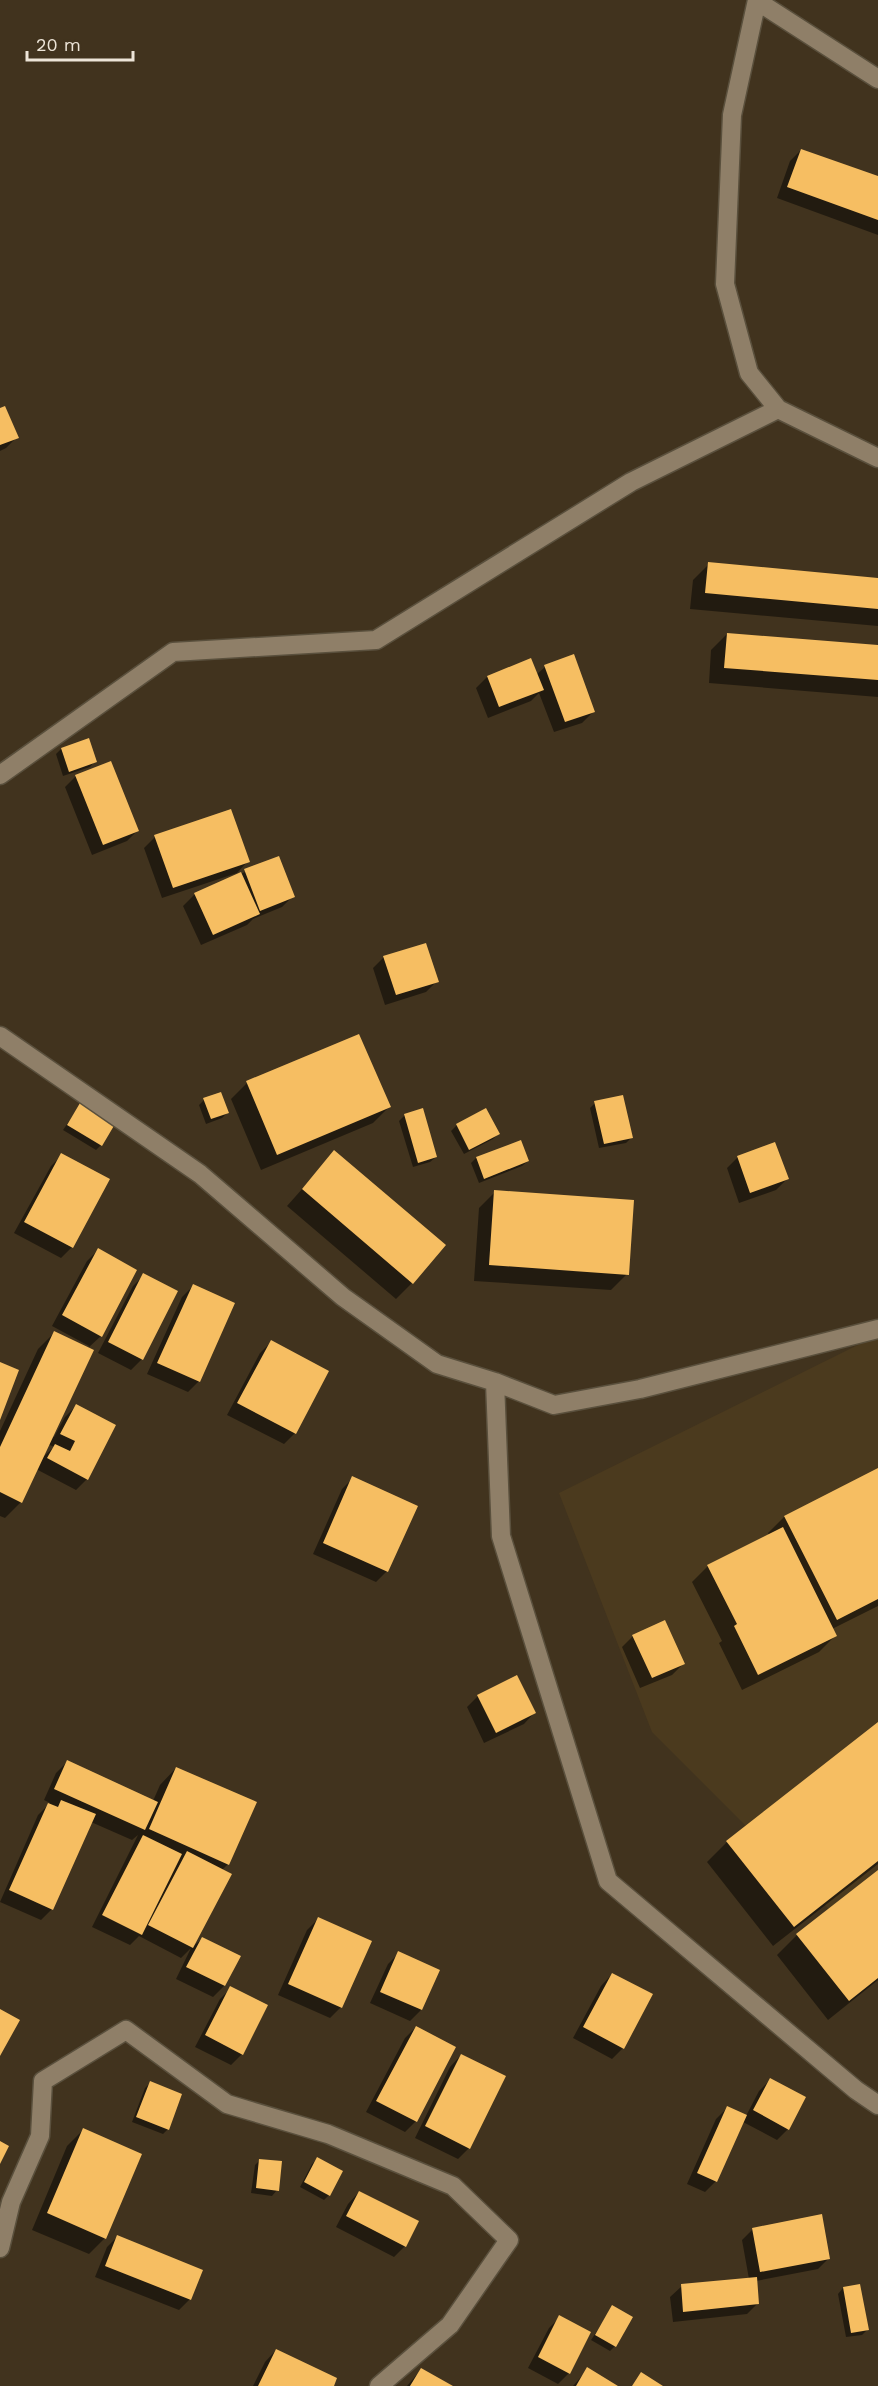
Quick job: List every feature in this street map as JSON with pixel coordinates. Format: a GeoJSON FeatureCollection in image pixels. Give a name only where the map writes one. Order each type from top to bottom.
{"type":"FeatureCollection","features":[{"type":"Feature","properties":{"kind":"street"},"geometry":{"type":"LineString","coordinates":[[878,79],[757,0],[732,115],[725,285],[748,373],[778,409],[878,458]]}},
{"type":"Feature","properties":{"kind":"street"},"geometry":{"type":"LineString","coordinates":[[0,775],[173,652],[375,640],[631,482],[778,409]]}},
{"type":"Feature","properties":{"kind":"street"},"geometry":{"type":"LineString","coordinates":[[0,1036],[200,1174],[343,1297],[436,1364],[495,1382],[554,1405],[640,1389],[878,1329]]}},
{"type":"Feature","properties":{"kind":"street"},"geometry":{"type":"LineString","coordinates":[[495,1382],[501,1536],[608,1881],[856,2090],[878,2105]]}},
{"type":"Feature","properties":{"kind":"street"},"geometry":{"type":"LineString","coordinates":[[0,2248],[11,2202],[40,2136],[43,2081],[126,2030],[227,2104],[328,2134],[453,2186],[509,2240],[450,2325],[379,2386]]}},
{"type":"Feature","properties":{"kind":"shaded area"},"geometry":{"type":"Polygon","coordinates":[[[878,1335],[878,1958],[652,1732],[559,1493],[878,1335]]]}},
{"type":"Feature","properties":{"kind":"building"},"geometry":{"type":"Polygon","coordinates":[[[801,149],[878,176],[878,220],[787,187],[801,149]]]}},
{"type":"Feature","properties":{"kind":"building"},"geometry":{"type":"Polygon","coordinates":[[[5,406],[19,438],[0,445],[0,408],[5,406]]]}},
{"type":"Feature","properties":{"kind":"building"},"geometry":{"type":"Polygon","coordinates":[[[708,562],[878,578],[878,609],[705,593],[708,562]]]}},
{"type":"Feature","properties":{"kind":"building"},"geometry":{"type":"Polygon","coordinates":[[[727,633],[878,645],[878,680],[724,668],[727,633]]]}},
{"type":"Feature","properties":{"kind":"building"},"geometry":{"type":"Polygon","coordinates":[[[574,654],[595,712],[565,722],[544,665],[574,654]]]}},
{"type":"Feature","properties":{"kind":"building"},"geometry":{"type":"Polygon","coordinates":[[[531,658],[544,690],[499,707],[487,676],[531,658]]]}},
{"type":"Feature","properties":{"kind":"building"},"geometry":{"type":"Polygon","coordinates":[[[89,738],[97,762],[69,772],[61,748],[89,738]]]}},
{"type":"Feature","properties":{"kind":"building"},"geometry":{"type":"Polygon","coordinates":[[[111,761],[139,831],[103,845],[75,775],[111,761]]]}},
{"type":"Feature","properties":{"kind":"building"},"geometry":{"type":"Polygon","coordinates":[[[231,809],[250,862],[173,888],[154,835],[231,809]]]}},
{"type":"Feature","properties":{"kind":"building"},"geometry":{"type":"Polygon","coordinates":[[[279,856],[295,897],[260,911],[244,869],[279,856]]]}},
{"type":"Feature","properties":{"kind":"building"},"geometry":{"type":"Polygon","coordinates":[[[241,872],[260,914],[213,935],[194,893],[241,872]]]}},
{"type":"Feature","properties":{"kind":"building"},"geometry":{"type":"Polygon","coordinates":[[[426,943],[439,982],[396,995],[383,956],[426,943]]]}},
{"type":"Feature","properties":{"kind":"building"},"geometry":{"type":"Polygon","coordinates":[[[359,1034],[391,1107],[277,1155],[246,1081],[359,1034]]]}},
{"type":"Feature","properties":{"kind":"building"},"geometry":{"type":"Polygon","coordinates":[[[221,1092],[229,1113],[211,1119],[203,1098],[221,1092]]]}},
{"type":"Feature","properties":{"kind":"building"},"geometry":{"type":"Polygon","coordinates":[[[623,1095],[633,1138],[604,1144],[594,1101],[623,1095]]]}},
{"type":"Feature","properties":{"kind":"building"},"geometry":{"type":"Polygon","coordinates":[[[80,1103],[115,1124],[102,1146],[67,1125],[80,1103]]]}},
{"type":"Feature","properties":{"kind":"building"},"geometry":{"type":"Polygon","coordinates":[[[423,1108],[437,1157],[418,1163],[404,1114],[423,1108]]]}},
{"type":"Feature","properties":{"kind":"building"},"geometry":{"type":"Polygon","coordinates":[[[486,1108],[500,1134],[469,1150],[456,1124],[486,1108]]]}},
{"type":"Feature","properties":{"kind":"building"},"geometry":{"type":"Polygon","coordinates":[[[521,1140],[529,1161],[484,1179],[476,1157],[521,1140]]]}},
{"type":"Feature","properties":{"kind":"building"},"geometry":{"type":"Polygon","coordinates":[[[775,1142],[789,1179],[750,1193],[737,1156],[775,1142]]]}},
{"type":"Feature","properties":{"kind":"building"},"geometry":{"type":"Polygon","coordinates":[[[334,1150],[446,1245],[413,1284],[302,1189],[334,1150]]]}},
{"type":"Feature","properties":{"kind":"building"},"geometry":{"type":"Polygon","coordinates":[[[61,1153],[110,1179],[73,1248],[24,1222],[61,1153]]]}},
{"type":"Feature","properties":{"kind":"building"},"geometry":{"type":"Polygon","coordinates":[[[494,1190],[634,1200],[629,1275],[489,1265],[494,1190]]]}},
{"type":"Feature","properties":{"kind":"building"},"geometry":{"type":"Polygon","coordinates":[[[98,1248],[137,1270],[102,1337],[62,1315],[98,1248]]]}},
{"type":"Feature","properties":{"kind":"building"},"geometry":{"type":"Polygon","coordinates":[[[143,1273],[178,1291],[143,1360],[108,1342],[143,1273]]]}},
{"type":"Feature","properties":{"kind":"building"},"geometry":{"type":"Polygon","coordinates":[[[193,1284],[235,1303],[200,1382],[157,1363],[193,1284]]]}},
{"type":"Feature","properties":{"kind":"building"},"geometry":{"type":"Polygon","coordinates":[[[54,1331],[94,1350],[22,1503],[0,1492],[0,1447],[54,1331]]]}},
{"type":"Feature","properties":{"kind":"building"},"geometry":{"type":"Polygon","coordinates":[[[271,1340],[329,1371],[296,1434],[237,1403],[271,1340]]]}},
{"type":"Feature","properties":{"kind":"building"},"geometry":{"type":"Polygon","coordinates":[[[0,1362],[19,1370],[0,1420],[0,1362]]]}},
{"type":"Feature","properties":{"kind":"building"},"geometry":{"type":"Polygon","coordinates":[[[76,1404],[116,1425],[88,1480],[47,1458],[55,1444],[70,1451],[75,1441],[60,1434],[76,1404]]]}},
{"type":"Feature","properties":{"kind":"building"},"geometry":{"type":"Polygon","coordinates":[[[878,1468],[878,1599],[837,1620],[784,1516],[878,1468]]]}},
{"type":"Feature","properties":{"kind":"building"},"geometry":{"type":"Polygon","coordinates":[[[352,1476],[418,1506],[388,1572],[323,1543],[352,1476]]]}},
{"type":"Feature","properties":{"kind":"building"},"geometry":{"type":"Polygon","coordinates":[[[783,1527],[837,1636],[758,1675],[734,1626],[737,1624],[707,1565],[783,1527]]]}},
{"type":"Feature","properties":{"kind":"building"},"geometry":{"type":"Polygon","coordinates":[[[665,1620],[685,1664],[652,1678],[632,1635],[665,1620]]]}},
{"type":"Feature","properties":{"kind":"building"},"geometry":{"type":"Polygon","coordinates":[[[517,1675],[536,1713],[496,1733],[477,1695],[517,1675]]]}},
{"type":"Feature","properties":{"kind":"building"},"geometry":{"type":"Polygon","coordinates":[[[878,1722],[878,1861],[794,1927],[726,1841],[878,1722]]]}},
{"type":"Feature","properties":{"kind":"building"},"geometry":{"type":"Polygon","coordinates":[[[67,1760],[158,1802],[145,1830],[54,1789],[67,1760]]]}},
{"type":"Feature","properties":{"kind":"building"},"geometry":{"type":"Polygon","coordinates":[[[176,1767],[257,1802],[229,1865],[149,1829],[176,1767]]]}},
{"type":"Feature","properties":{"kind":"building"},"geometry":{"type":"Polygon","coordinates":[[[61,1800],[96,1814],[53,1910],[9,1890],[48,1803],[58,1807],[61,1800]]]}},
{"type":"Feature","properties":{"kind":"building"},"geometry":{"type":"Polygon","coordinates":[[[143,1835],[182,1854],[142,1935],[102,1915],[143,1835]]]}},
{"type":"Feature","properties":{"kind":"building"},"geometry":{"type":"Polygon","coordinates":[[[187,1851],[232,1874],[193,1948],[148,1925],[187,1851]]]}},
{"type":"Feature","properties":{"kind":"building"},"geometry":{"type":"Polygon","coordinates":[[[878,1870],[878,1978],[849,2001],[796,1934],[878,1870]]]}},
{"type":"Feature","properties":{"kind":"building"},"geometry":{"type":"Polygon","coordinates":[[[318,1917],[372,1941],[342,2008],[288,1984],[318,1917]]]}},
{"type":"Feature","properties":{"kind":"building"},"geometry":{"type":"Polygon","coordinates":[[[202,1937],[241,1956],[225,1986],[186,1967],[202,1937]]]}},
{"type":"Feature","properties":{"kind":"building"},"geometry":{"type":"Polygon","coordinates":[[[398,1951],[440,1970],[422,2010],[380,1992],[398,1951]]]}},
{"type":"Feature","properties":{"kind":"building"},"geometry":{"type":"Polygon","coordinates":[[[612,1973],[653,1994],[624,2049],[583,2027],[612,1973]]]}},
{"type":"Feature","properties":{"kind":"building"},"geometry":{"type":"Polygon","coordinates":[[[230,1986],[268,2005],[243,2055],[205,2035],[230,1986]]]}},
{"type":"Feature","properties":{"kind":"building"},"geometry":{"type":"Polygon","coordinates":[[[0,2009],[20,2020],[0,2056],[0,2009]]]}},
{"type":"Feature","properties":{"kind":"building"},"geometry":{"type":"Polygon","coordinates":[[[416,2026],[456,2047],[417,2122],[376,2101],[416,2026]]]}},
{"type":"Feature","properties":{"kind":"building"},"geometry":{"type":"Polygon","coordinates":[[[461,2054],[506,2076],[470,2149],[425,2126],[461,2054]]]}},
{"type":"Feature","properties":{"kind":"building"},"geometry":{"type":"Polygon","coordinates":[[[770,2078],[806,2097],[789,2130],[753,2110],[770,2078]]]}},
{"type":"Feature","properties":{"kind":"building"},"geometry":{"type":"Polygon","coordinates":[[[150,2081],[182,2094],[169,2130],[136,2117],[150,2081]]]}},
{"type":"Feature","properties":{"kind":"building"},"geometry":{"type":"Polygon","coordinates":[[[727,2106],[747,2115],[717,2182],[697,2173],[727,2106]]]}},
{"type":"Feature","properties":{"kind":"building"},"geometry":{"type":"Polygon","coordinates":[[[83,2128],[142,2154],[106,2239],[47,2213],[83,2128]]]}},
{"type":"Feature","properties":{"kind":"building"},"geometry":{"type":"Polygon","coordinates":[[[0,2141],[9,2146],[0,2164],[0,2141]]]}},
{"type":"Feature","properties":{"kind":"building"},"geometry":{"type":"Polygon","coordinates":[[[317,2157],[343,2171],[330,2196],[304,2182],[317,2157]]]}},
{"type":"Feature","properties":{"kind":"building"},"geometry":{"type":"Polygon","coordinates":[[[259,2159],[282,2161],[279,2191],[256,2188],[259,2159]]]}},
{"type":"Feature","properties":{"kind":"building"},"geometry":{"type":"Polygon","coordinates":[[[359,2191],[419,2221],[406,2247],[346,2216],[359,2191]]]}},
{"type":"Feature","properties":{"kind":"building"},"geometry":{"type":"Polygon","coordinates":[[[822,2214],[830,2259],[760,2272],[752,2228],[822,2214]]]}},
{"type":"Feature","properties":{"kind":"building"},"geometry":{"type":"Polygon","coordinates":[[[117,2235],[203,2270],[191,2300],[105,2266],[117,2235]]]}},
{"type":"Feature","properties":{"kind":"building"},"geometry":{"type":"Polygon","coordinates":[[[757,2277],[759,2304],[683,2312],[681,2284],[757,2277]]]}},
{"type":"Feature","properties":{"kind":"building"},"geometry":{"type":"Polygon","coordinates":[[[860,2284],[869,2330],[851,2333],[843,2287],[860,2284]]]}},
{"type":"Feature","properties":{"kind":"building"},"geometry":{"type":"Polygon","coordinates":[[[612,2305],[633,2317],[616,2347],[595,2335],[612,2305]]]}},
{"type":"Feature","properties":{"kind":"building"},"geometry":{"type":"Polygon","coordinates":[[[559,2315],[591,2332],[570,2374],[538,2357],[559,2315]]]}},
{"type":"Feature","properties":{"kind":"building"},"geometry":{"type":"Polygon","coordinates":[[[276,2349],[337,2378],[334,2386],[258,2386],[276,2349]]]}},
{"type":"Feature","properties":{"kind":"building"},"geometry":{"type":"Polygon","coordinates":[[[587,2367],[618,2386],[576,2386],[587,2367]]]}},
{"type":"Feature","properties":{"kind":"building"},"geometry":{"type":"Polygon","coordinates":[[[421,2368],[453,2386],[410,2386],[421,2368]]]}},
{"type":"Feature","properties":{"kind":"building"},"geometry":{"type":"Polygon","coordinates":[[[641,2372],[663,2386],[632,2386],[641,2372]]]}}]}
